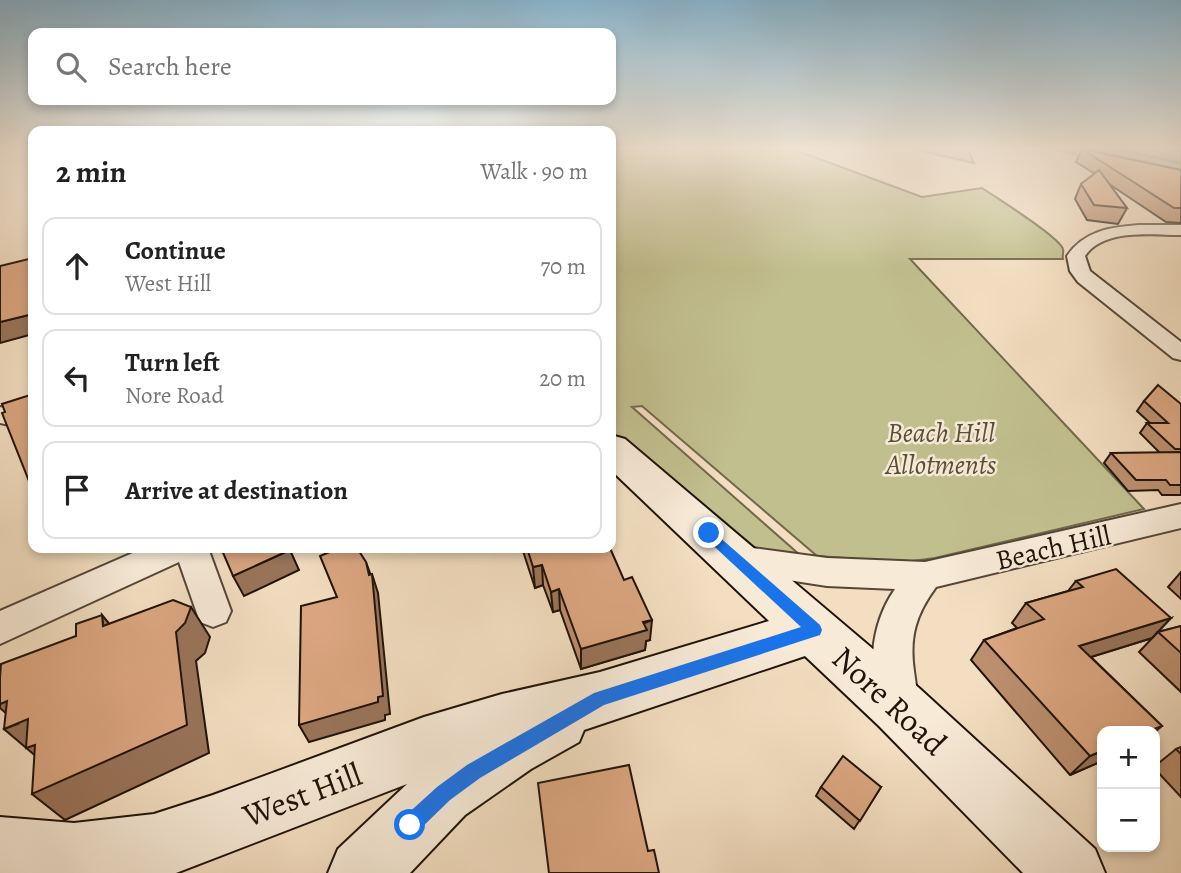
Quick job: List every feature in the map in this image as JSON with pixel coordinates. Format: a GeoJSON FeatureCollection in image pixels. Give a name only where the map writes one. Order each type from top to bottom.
{"type":"FeatureCollection","features":[{"type":"Feature","properties":{"kind":"street"},"geometry":{"type":"LineString","coordinates":[[1181,230],[1107,234],[1081,247],[1076,256],[1085,278],[1181,353]]}},
{"type":"Feature","properties":{"kind":"street"},"geometry":{"type":"LineString","coordinates":[[0,415],[14,418],[28,416]]}},
{"type":"Feature","properties":{"kind":"street","name":"Nore Road"},"geometry":{"type":"LineString","coordinates":[[616,452],[899,707],[1071,873]]}},
{"type":"Feature","properties":{"kind":"street","name":"Beach Hill"},"geometry":{"type":"LineString","coordinates":[[737,559],[827,572],[925,576],[1181,516]]}},
{"type":"Feature","properties":{"kind":"street"},"geometry":{"type":"LineString","coordinates":[[0,628],[165,553]]}},
{"type":"Feature","properties":{"kind":"street"},"geometry":{"type":"LineString","coordinates":[[193,553],[213,611]]}},
{"type":"Feature","properties":{"kind":"street"},"geometry":{"type":"LineString","coordinates":[[899,707],[891,659],[897,614],[925,576]]}},
{"type":"Feature","properties":{"kind":"street","name":"West Hill"},"geometry":{"type":"LineString","coordinates":[[0,851],[74,857],[106,855],[154,846],[213,828],[424,747],[502,722],[600,699],[814,630]]}},
{"type":"Feature","properties":{"kind":"street","name":"West Hill"},"geometry":{"type":"LineString","coordinates":[[362,873],[453,786],[510,748],[600,699]]}},
{"type":"Feature","properties":{"kind":"green space","name":"Beach Hill Allotments"},"geometry":{"type":"Polygon","coordinates":[[[616,188],[897,188],[922,197],[982,188],[1059,243],[1063,249],[1063,259],[910,259],[1144,509],[935,558],[905,562],[817,556],[642,406],[632,407],[801,556],[750,547],[726,532],[616,436],[616,188]]]}},
{"type":"Feature","properties":{"kind":"building"},"geometry":{"type":"Polygon","coordinates":[[[1083,188],[1112,188],[1127,208],[1094,205],[1083,188]]]}},
{"type":"Feature","properties":{"kind":"building"},"geometry":{"type":"Polygon","coordinates":[[[1142,188],[1181,188],[1181,208],[1174,208],[1142,188]]]}},
{"type":"Feature","properties":{"kind":"building"},"geometry":{"type":"Polygon","coordinates":[[[28,259],[28,315],[0,322],[0,266],[28,259]]]}},
{"type":"Feature","properties":{"kind":"building"},"geometry":{"type":"Polygon","coordinates":[[[1158,385],[1181,404],[1181,449],[1175,449],[1147,423],[1168,423],[1144,401],[1158,385]]]}},
{"type":"Feature","properties":{"kind":"building"},"geometry":{"type":"Polygon","coordinates":[[[28,396],[28,478],[2,413],[5,412],[2,404],[28,396]]]}},
{"type":"Feature","properties":{"kind":"building"},"geometry":{"type":"Polygon","coordinates":[[[1181,452],[1181,485],[1170,485],[1166,480],[1136,480],[1111,453],[1181,452]]]}},
{"type":"Feature","properties":{"kind":"building"},"geometry":{"type":"Polygon","coordinates":[[[223,553],[283,553],[233,576],[223,553]]]}},
{"type":"Feature","properties":{"kind":"building"},"geometry":{"type":"Polygon","coordinates":[[[327,553],[360,553],[369,575],[372,574],[383,696],[378,697],[378,702],[299,725],[301,606],[337,597],[320,556],[327,553]]]}},
{"type":"Feature","properties":{"kind":"building"},"geometry":{"type":"Polygon","coordinates":[[[529,553],[612,553],[624,580],[632,577],[652,620],[643,622],[647,630],[581,649],[559,589],[551,592],[542,565],[533,567],[529,553]]]}},
{"type":"Feature","properties":{"kind":"building"},"geometry":{"type":"Polygon","coordinates":[[[1116,569],[1171,618],[1079,646],[1162,726],[1097,726],[1097,753],[1090,756],[984,640],[1044,619],[1026,603],[1083,587],[1076,581],[1116,569]]]}},
{"type":"Feature","properties":{"kind":"building"},"geometry":{"type":"Polygon","coordinates":[[[173,600],[191,607],[185,623],[176,632],[187,725],[32,794],[35,745],[26,748],[28,719],[4,729],[7,701],[0,704],[1,664],[76,636],[76,624],[102,615],[103,626],[173,600]]]}},
{"type":"Feature","properties":{"kind":"building"},"geometry":{"type":"Polygon","coordinates":[[[1181,626],[1181,653],[1158,632],[1181,626]]]}},
{"type":"Feature","properties":{"kind":"building"},"geometry":{"type":"Polygon","coordinates":[[[843,756],[881,787],[860,821],[821,787],[843,756]]]}},
{"type":"Feature","properties":{"kind":"building"},"geometry":{"type":"Polygon","coordinates":[[[629,765],[648,851],[654,850],[659,873],[549,873],[538,783],[629,765]]]}},
{"type":"Feature","properties":{"kind":"route"},"geometry":{"type":"LineString","coordinates":[[410,825],[443,793],[474,771],[510,748],[600,699],[814,630],[709,533]]}}]}
